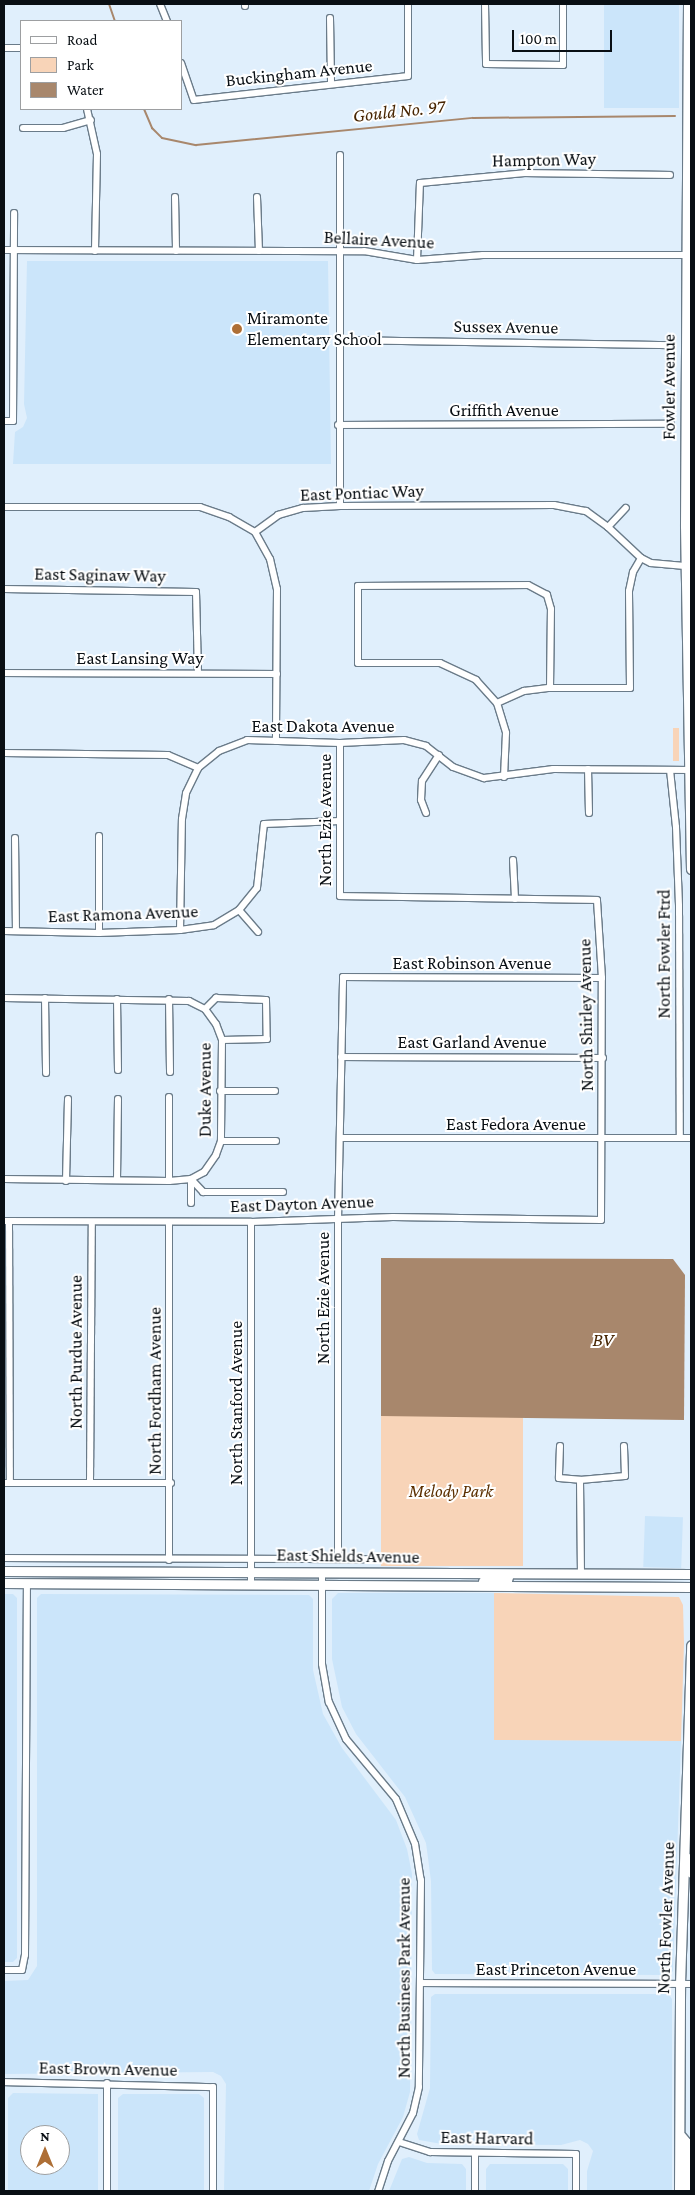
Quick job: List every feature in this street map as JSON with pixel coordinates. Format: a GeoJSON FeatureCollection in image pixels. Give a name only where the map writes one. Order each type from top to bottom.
{"type":"FeatureCollection","features":[{"type":"Feature","properties":{"kind":"main road","name":"Fowler Avenue"},"geometry":{"type":"LineString","coordinates":[[688,4],[690,257],[686,396],[690,770]]}},
{"type":"Feature","properties":{"kind":"main road"},"geometry":{"type":"LineString","coordinates":[[686,396],[691,423],[691,473]]}},
{"type":"Feature","properties":{"kind":"main road"},"geometry":{"type":"LineString","coordinates":[[690,770],[691,869]]}},
{"type":"Feature","properties":{"kind":"main road","name":"East Shields Avenue"},"geometry":{"type":"LineString","coordinates":[[4,1571],[251,1570],[322,1573],[691,1574]]}},
{"type":"Feature","properties":{"kind":"main road"},"geometry":{"type":"LineString","coordinates":[[421,1587],[446,1581],[507,1580],[509,1574]]}},
{"type":"Feature","properties":{"kind":"main road","name":"East Shields Avenue"},"geometry":{"type":"LineString","coordinates":[[4,1583],[421,1587],[691,1587]]}},
{"type":"Feature","properties":{"kind":"main road","name":"North Fowler Avenue"},"geometry":{"type":"LineString","coordinates":[[679,2191],[680,1984],[691,1645]]}},
{"type":"Feature","properties":{"kind":"main road"},"geometry":{"type":"LineString","coordinates":[[687,1781],[691,1810]]}},
{"type":"Feature","properties":{"kind":"main road"},"geometry":{"type":"LineString","coordinates":[[691,1823],[691,1873]]}},
{"type":"Feature","properties":{"kind":"main road"},"geometry":{"type":"LineString","coordinates":[[680,2134],[686,2142],[687,2191]]}},
{"type":"Feature","properties":{"kind":"street"},"geometry":{"type":"LineString","coordinates":[[160,4],[167,20]]}},
{"type":"Feature","properties":{"kind":"street","name":"Buckingham Avenue"},"geometry":{"type":"LineString","coordinates":[[182,66],[194,100],[408,76],[408,4]]}},
{"type":"Feature","properties":{"kind":"street"},"geometry":{"type":"LineString","coordinates":[[485,4],[486,64],[563,65],[563,4]]}},
{"type":"Feature","properties":{"kind":"street"},"geometry":{"type":"LineString","coordinates":[[330,18],[332,84]]}},
{"type":"Feature","properties":{"kind":"street"},"geometry":{"type":"LineString","coordinates":[[4,48],[20,48]]}},
{"type":"Feature","properties":{"kind":"street"},"geometry":{"type":"LineString","coordinates":[[87,110],[97,154],[96,251]]}},
{"type":"Feature","properties":{"kind":"street"},"geometry":{"type":"LineString","coordinates":[[23,128],[63,128],[91,120]]}},
{"type":"Feature","properties":{"kind":"street"},"geometry":{"type":"LineString","coordinates":[[340,155],[338,425],[340,506]]}},
{"type":"Feature","properties":{"kind":"street","name":"Hampton Way"},"geometry":{"type":"LineString","coordinates":[[417,260],[420,183],[525,173],[670,175]]}},
{"type":"Feature","properties":{"kind":"street"},"geometry":{"type":"LineString","coordinates":[[175,197],[176,251]]}},
{"type":"Feature","properties":{"kind":"street"},"geometry":{"type":"LineString","coordinates":[[257,197],[259,251]]}},
{"type":"Feature","properties":{"kind":"street"},"geometry":{"type":"LineString","coordinates":[[4,421],[13,421],[14,213]]}},
{"type":"Feature","properties":{"kind":"street","name":"Bellaire Avenue"},"geometry":{"type":"LineString","coordinates":[[4,250],[364,251],[417,260],[483,255],[690,257]]}},
{"type":"Feature","properties":{"kind":"street","name":"Sussex Avenue"},"geometry":{"type":"LineString","coordinates":[[340,340],[672,344]]}},
{"type":"Feature","properties":{"kind":"street","name":"Griffith Avenue"},"geometry":{"type":"LineString","coordinates":[[338,425],[671,424]]}},
{"type":"Feature","properties":{"kind":"street","name":"East Pontiac Way"},"geometry":{"type":"LineString","coordinates":[[255,532],[278,515],[304,508],[340,506],[554,505],[586,512],[608,527],[641,558],[660,565],[689,566]]}},
{"type":"Feature","properties":{"kind":"street"},"geometry":{"type":"LineString","coordinates":[[4,507],[200,507],[229,517],[255,532],[270,559],[277,589],[276,741]]}},
{"type":"Feature","properties":{"kind":"street"},"geometry":{"type":"LineString","coordinates":[[608,527],[626,508]]}},
{"type":"Feature","properties":{"kind":"street"},"geometry":{"type":"LineString","coordinates":[[497,703],[524,691],[550,688],[630,688],[629,591],[633,572],[641,558]]}},
{"type":"Feature","properties":{"kind":"street"},"geometry":{"type":"LineString","coordinates":[[504,777],[506,733],[497,703],[476,680],[440,663],[358,663],[358,586],[528,586],[547,595],[551,609],[550,688]]}},
{"type":"Feature","properties":{"kind":"street","name":"East Saginaw Way"},"geometry":{"type":"LineString","coordinates":[[4,589],[196,592],[198,673]]}},
{"type":"Feature","properties":{"kind":"street","name":"East Lansing Way"},"geometry":{"type":"LineString","coordinates":[[4,673],[277,674]]}},
{"type":"Feature","properties":{"kind":"street","name":"East Dakota Avenue"},"geometry":{"type":"LineString","coordinates":[[198,768],[219,750],[248,740],[340,743],[416,741],[472,775],[504,777],[539,770],[690,770]]}},
{"type":"Feature","properties":{"kind":"street","name":"North Ezie Avenue"},"geometry":{"type":"LineString","coordinates":[[340,743],[340,896],[514,899]]}},
{"type":"Feature","properties":{"kind":"street"},"geometry":{"type":"LineString","coordinates":[[4,753],[168,755],[198,768],[186,793],[182,819],[180,930]]}},
{"type":"Feature","properties":{"kind":"street"},"geometry":{"type":"LineString","coordinates":[[426,813],[421,800],[422,781],[439,756]]}},
{"type":"Feature","properties":{"kind":"street"},"geometry":{"type":"LineString","coordinates":[[588,769],[589,813]]}},
{"type":"Feature","properties":{"kind":"street","name":"North Fowler Ftrd"},"geometry":{"type":"LineString","coordinates":[[670,770],[676,827],[679,906],[680,1138]]}},
{"type":"Feature","properties":{"kind":"street","name":"East Ramona Avenue"},"geometry":{"type":"LineString","coordinates":[[4,931],[99,933],[180,930],[214,925],[239,910],[257,888],[264,824],[340,821]]}},
{"type":"Feature","properties":{"kind":"street"},"geometry":{"type":"LineString","coordinates":[[99,836],[99,933]]}},
{"type":"Feature","properties":{"kind":"street"},"geometry":{"type":"LineString","coordinates":[[15,838],[16,931]]}},
{"type":"Feature","properties":{"kind":"street"},"geometry":{"type":"LineString","coordinates":[[513,860],[514,899]]}},
{"type":"Feature","properties":{"kind":"street","name":"North Shirley Avenue"},"geometry":{"type":"LineString","coordinates":[[514,899],[597,900],[602,978],[603,1140],[601,1220]]}},
{"type":"Feature","properties":{"kind":"street"},"geometry":{"type":"LineString","coordinates":[[239,910],[258,932]]}},
{"type":"Feature","properties":{"kind":"street","name":"North Ezie Avenue"},"geometry":{"type":"LineString","coordinates":[[338,1559],[338,1220],[343,977]]}},
{"type":"Feature","properties":{"kind":"street","name":"East Robinson Avenue"},"geometry":{"type":"LineString","coordinates":[[343,977],[602,978]]}},
{"type":"Feature","properties":{"kind":"street"},"geometry":{"type":"LineString","coordinates":[[4,998],[169,999],[190,1001],[205,1009],[216,998],[266,1000],[267,1038],[222,1040]]}},
{"type":"Feature","properties":{"kind":"street"},"geometry":{"type":"LineString","coordinates":[[45,998],[46,1073]]}},
{"type":"Feature","properties":{"kind":"street"},"geometry":{"type":"LineString","coordinates":[[117,999],[118,1070]]}},
{"type":"Feature","properties":{"kind":"street"},"geometry":{"type":"LineString","coordinates":[[169,999],[170,1072]]}},
{"type":"Feature","properties":{"kind":"street","name":"Duke Avenue"},"geometry":{"type":"LineString","coordinates":[[191,1179],[204,1172],[216,1155],[221,1141],[222,1040],[216,1024],[205,1009]]}},
{"type":"Feature","properties":{"kind":"street","name":"East Garland Avenue"},"geometry":{"type":"LineString","coordinates":[[341,1057],[603,1058]]}},
{"type":"Feature","properties":{"kind":"street"},"geometry":{"type":"LineString","coordinates":[[220,1091],[275,1091]]}},
{"type":"Feature","properties":{"kind":"street"},"geometry":{"type":"LineString","coordinates":[[169,1097],[169,1181]]}},
{"type":"Feature","properties":{"kind":"street"},"geometry":{"type":"LineString","coordinates":[[66,1181],[68,1099]]}},
{"type":"Feature","properties":{"kind":"street"},"geometry":{"type":"LineString","coordinates":[[117,1180],[118,1099]]}},
{"type":"Feature","properties":{"kind":"street","name":"East Fedora Avenue"},"geometry":{"type":"LineString","coordinates":[[340,1138],[603,1140],[691,1138]]}},
{"type":"Feature","properties":{"kind":"street"},"geometry":{"type":"LineString","coordinates":[[221,1141],[276,1141]]}},
{"type":"Feature","properties":{"kind":"street"},"geometry":{"type":"LineString","coordinates":[[4,1179],[169,1181],[191,1179]]}},
{"type":"Feature","properties":{"kind":"street"},"geometry":{"type":"LineString","coordinates":[[191,1179],[203,1192],[283,1192]]}},
{"type":"Feature","properties":{"kind":"street"},"geometry":{"type":"LineString","coordinates":[[191,1179],[191,1202]]}},
{"type":"Feature","properties":{"kind":"street","name":"East Dayton Avenue"},"geometry":{"type":"LineString","coordinates":[[6,1221],[251,1222],[393,1217],[601,1220]]}},
{"type":"Feature","properties":{"kind":"street"},"geometry":{"type":"LineString","coordinates":[[6,1221],[7,1483],[171,1483]]}},
{"type":"Feature","properties":{"kind":"street","name":"North Purdue Avenue"},"geometry":{"type":"LineString","coordinates":[[90,1483],[92,1222]]}},
{"type":"Feature","properties":{"kind":"street","name":"North Fordham Avenue"},"geometry":{"type":"LineString","coordinates":[[168,1560],[171,1483],[169,1222]]}},
{"type":"Feature","properties":{"kind":"street","name":"North Stanford Avenue"},"geometry":{"type":"LineString","coordinates":[[251,1222],[251,1584]]}},
{"type":"Feature","properties":{"kind":"street"},"geometry":{"type":"LineString","coordinates":[[560,1446],[559,1478],[580,1480],[625,1476],[624,1446]]}},
{"type":"Feature","properties":{"kind":"street"},"geometry":{"type":"LineString","coordinates":[[580,1480],[581,1574]]}},
{"type":"Feature","properties":{"kind":"street","name":"East Shields Avenue"},"geometry":{"type":"LineString","coordinates":[[4,1558],[168,1560],[374,1559]]}},
{"type":"Feature","properties":{"kind":"street","name":"North Business Park Avenue"},"geometry":{"type":"LineString","coordinates":[[322,1573],[322,1664],[329,1702],[346,1739],[396,1799],[415,1844],[421,1880],[419,2087],[413,2113],[378,2191]]}},
{"type":"Feature","properties":{"kind":"street"},"geometry":{"type":"LineString","coordinates":[[4,1970],[22,1970],[26,1955],[28,1583]]}},
{"type":"Feature","properties":{"kind":"street","name":"East Princeton Avenue"},"geometry":{"type":"LineString","coordinates":[[420,1983],[691,1984]]}},
{"type":"Feature","properties":{"kind":"street","name":"East Brown Avenue"},"geometry":{"type":"LineString","coordinates":[[4,2082],[212,2086],[213,2191]]}},
{"type":"Feature","properties":{"kind":"street"},"geometry":{"type":"LineString","coordinates":[[107,2083],[108,2191]]}},
{"type":"Feature","properties":{"kind":"street","name":"East Harvard"},"geometry":{"type":"LineString","coordinates":[[399,2142],[430,2152],[576,2154],[576,2191]]}},
{"type":"Feature","properties":{"kind":"street"},"geometry":{"type":"LineString","coordinates":[[475,2153],[475,2191]]}},
{"type":"Feature","properties":{"kind":"shaded area"},"geometry":{"type":"Polygon","coordinates":[[[604,4],[679,4],[679,108],[604,108],[604,4]]]}},
{"type":"Feature","properties":{"kind":"shaded area"},"geometry":{"type":"Polygon","coordinates":[[[27,261],[328,261],[331,464],[13,464],[15,432],[23,427],[27,418],[24,404],[27,261]]]}},
{"type":"Feature","properties":{"kind":"shaded area"},"geometry":{"type":"Polygon","coordinates":[[[645,1516],[683,1517],[681,1568],[643,1567],[645,1516]]]}},
{"type":"Feature","properties":{"kind":"shaded area"},"geometry":{"type":"Polygon","coordinates":[[[338,1593],[494,1593],[494,1740],[681,1741],[673,1971],[669,1975],[435,1974],[432,1970],[431,1881],[426,1843],[405,1797],[356,1734],[342,1707],[332,1659],[332,1599],[338,1593]]]}},
{"type":"Feature","properties":{"kind":"shaded area"},"geometry":{"type":"Polygon","coordinates":[[[4,1594],[13,1594],[17,1598],[17,1958],[13,1962],[4,1962],[4,1594]]]}},
{"type":"Feature","properties":{"kind":"shaded area"},"geometry":{"type":"Polygon","coordinates":[[[41,1594],[309,1595],[313,1599],[313,1670],[323,1714],[342,1748],[396,1820],[407,1849],[412,1874],[410,2092],[403,2117],[378,2164],[369,2191],[224,2191],[226,2084],[221,2076],[213,2072],[4,2074],[4,1981],[28,1980],[37,1966],[37,1598],[41,1594]]]}},
{"type":"Feature","properties":{"kind":"shaded area"},"geometry":{"type":"Polygon","coordinates":[[[435,1994],[668,1994],[672,1999],[672,2191],[587,2191],[587,2171],[593,2151],[588,2144],[580,2140],[561,2145],[442,2144],[419,2140],[417,2134],[430,2088],[431,1997],[435,1994]]]}},
{"type":"Feature","properties":{"kind":"shaded area"},"geometry":{"type":"Polygon","coordinates":[[[13,2093],[98,2094],[98,2191],[8,2191],[8,2098],[13,2093]]]}},
{"type":"Feature","properties":{"kind":"shaded area"},"geometry":{"type":"Polygon","coordinates":[[[123,2094],[199,2094],[204,2098],[204,2191],[118,2191],[118,2098],[123,2094]]]}},
{"type":"Feature","properties":{"kind":"shaded area"},"geometry":{"type":"Polygon","coordinates":[[[409,2157],[427,2163],[462,2164],[466,2169],[466,2191],[389,2191],[402,2159],[409,2157]]]}},
{"type":"Feature","properties":{"kind":"shaded area"},"geometry":{"type":"Polygon","coordinates":[[[490,2164],[563,2164],[568,2169],[568,2191],[486,2191],[486,2169],[490,2164]]]}},
{"type":"Feature","properties":{"kind":"green space"},"geometry":{"type":"Polygon","coordinates":[[[673,728],[679,728],[679,761],[673,761],[673,728]]]}},
{"type":"Feature","properties":{"kind":"green space","name":"Melody Park"},"geometry":{"type":"Polygon","coordinates":[[[381,1416],[523,1416],[523,1566],[381,1566],[381,1416]]]}},
{"type":"Feature","properties":{"kind":"green space"},"geometry":{"type":"Polygon","coordinates":[[[494,1593],[679,1597],[683,1605],[684,1643],[681,1741],[494,1740],[494,1593]]]}},
{"type":"Feature","properties":{"kind":"water","name":"BV"},"geometry":{"type":"Polygon","coordinates":[[[381,1258],[673,1259],[685,1275],[684,1420],[381,1416],[381,1258]]]}},
{"type":"Feature","properties":{"kind":"waterway","name":"Gould No. 97"},"geometry":{"type":"LineString","coordinates":[[109,4],[115,20]]}},
{"type":"Feature","properties":{"kind":"waterway","name":"Gould No. 97"},"geometry":{"type":"LineString","coordinates":[[144,110],[152,128],[162,138],[196,145],[473,118],[675,116]]}},
{"type":"Feature","properties":{"kind":"place","name":"Miramonte Elementary School"},"geometry":{"type":"Point","coordinates":[237,329]}}]}
